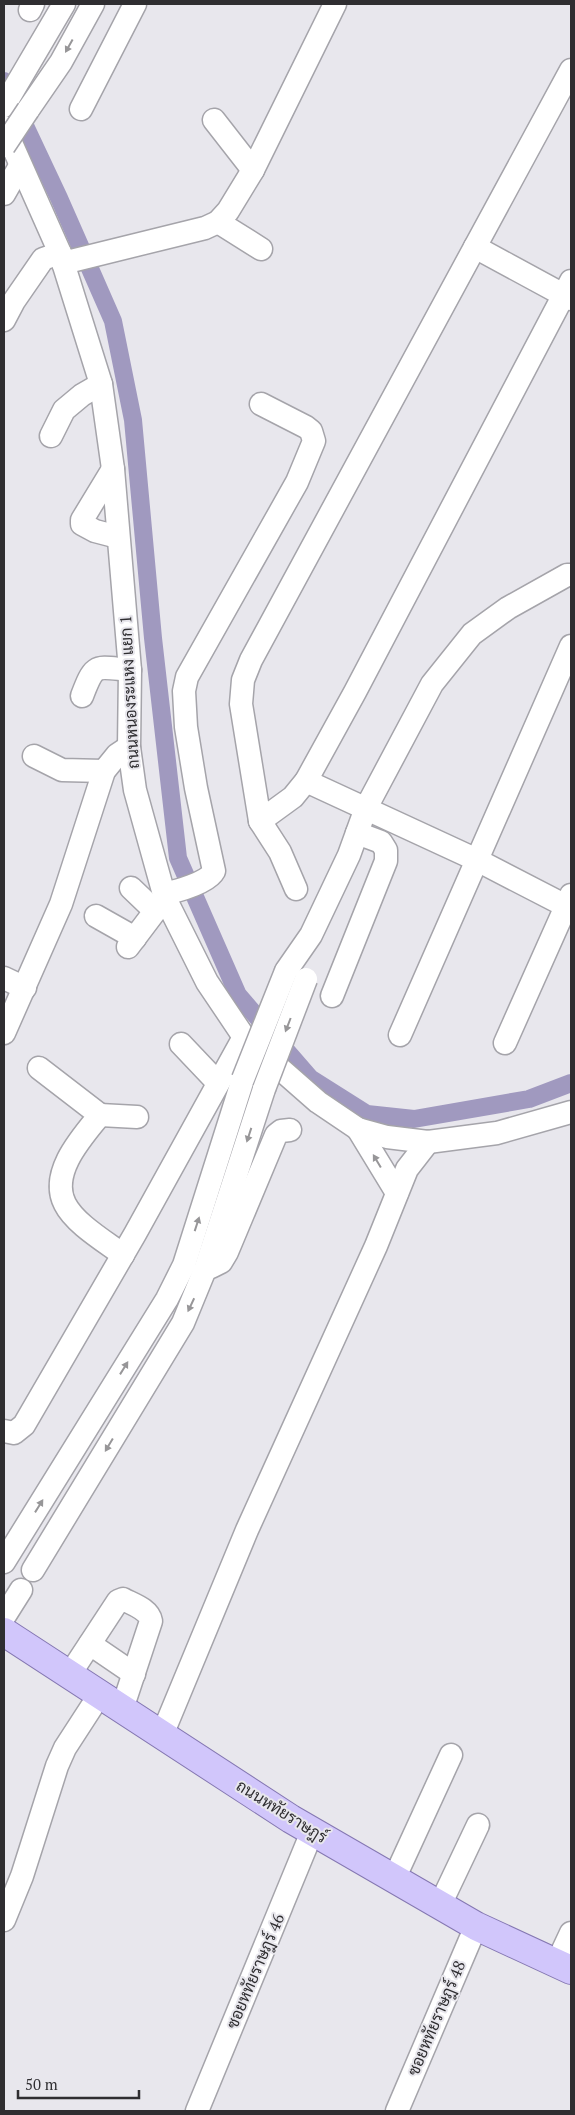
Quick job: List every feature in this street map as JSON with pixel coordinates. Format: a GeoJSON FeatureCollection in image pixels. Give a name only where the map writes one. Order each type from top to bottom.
{"type":"FeatureCollection","features":[{"type":"Feature","properties":{"kind":"main road","name":"ถนนหทัยราษฎร์"},"geometry":{"type":"LineString","coordinates":[[5,1631],[312,1832],[476,1926],[564,1967]]}},
{"type":"Feature","properties":{"kind":"street"},"geometry":{"type":"LineString","coordinates":[[9,98],[64,4]]}},
{"type":"Feature","properties":{"kind":"street"},"geometry":{"type":"LineString","coordinates":[[4,146],[61,62],[93,4]]}},
{"type":"Feature","properties":{"kind":"street"},"geometry":{"type":"LineString","coordinates":[[81,109],[135,4]]}},
{"type":"Feature","properties":{"kind":"street"},"geometry":{"type":"LineString","coordinates":[[4,320],[14,301],[43,259],[69,258],[113,251],[205,228],[218,222],[228,211],[254,170],[335,4]]}},
{"type":"Feature","properties":{"kind":"street"},"geometry":{"type":"LineString","coordinates":[[296,890],[280,852],[260,821],[241,704],[243,680],[251,660],[571,70]]}},
{"type":"Feature","properties":{"kind":"street"},"geometry":{"type":"LineString","coordinates":[[214,120],[254,170]]}},
{"type":"Feature","properties":{"kind":"street","name":"ถนนหนองระแหง แยก 1"},"geometry":{"type":"LineString","coordinates":[[4,127],[20,166],[69,258],[101,384],[113,469],[130,670],[129,747],[135,790],[167,898],[207,982],[244,1037],[318,1102],[358,1129],[386,1137],[428,1142],[497,1133],[571,1112]]}},
{"type":"Feature","properties":{"kind":"street"},"geometry":{"type":"LineString","coordinates":[[4,194],[20,166]]}},
{"type":"Feature","properties":{"kind":"street"},"geometry":{"type":"LineString","coordinates":[[218,222],[261,249]]}},
{"type":"Feature","properties":{"kind":"street"},"geometry":{"type":"LineString","coordinates":[[260,821],[293,797],[306,780],[356,692],[569,292],[475,247]]}},
{"type":"Feature","properties":{"kind":"street"},"geometry":{"type":"LineString","coordinates":[[51,436],[64,410],[82,395],[101,384]]}},
{"type":"Feature","properties":{"kind":"street"},"geometry":{"type":"LineString","coordinates":[[96,916],[131,943],[167,898],[213,874],[214,868],[196,788],[186,727],[185,684],[187,676],[297,482],[314,442],[311,431],[306,427],[261,404]]}},
{"type":"Feature","properties":{"kind":"street"},"geometry":{"type":"LineString","coordinates":[[113,469],[82,520],[82,524],[95,531],[118,537]]}},
{"type":"Feature","properties":{"kind":"street"},"geometry":{"type":"LineString","coordinates":[[19,1538],[39,1561],[183,1323],[206,1267],[264,1089],[296,975],[310,934],[349,855],[366,808],[432,684],[472,634],[508,608],[571,575]]}},
{"type":"Feature","properties":{"kind":"street"},"geometry":{"type":"LineString","coordinates":[[400,1035],[571,646]]}},
{"type":"Feature","properties":{"kind":"street"},"geometry":{"type":"LineString","coordinates":[[82,696],[95,669],[130,670]]}},
{"type":"Feature","properties":{"kind":"street"},"geometry":{"type":"LineString","coordinates":[[4,1033],[61,904],[104,771],[117,755],[129,747]]}},
{"type":"Feature","properties":{"kind":"street"},"geometry":{"type":"LineString","coordinates":[[34,756],[62,770],[74,772],[104,771]]}},
{"type":"Feature","properties":{"kind":"street"},"geometry":{"type":"LineString","coordinates":[[306,780],[569,901],[505,1043]]}},
{"type":"Feature","properties":{"kind":"street"},"geometry":{"type":"LineString","coordinates":[[332,996],[386,862],[386,850],[381,842],[357,833]]}},
{"type":"Feature","properties":{"kind":"street"},"geometry":{"type":"LineString","coordinates":[[131,888],[167,898]]}},
{"type":"Feature","properties":{"kind":"street"},"geometry":{"type":"LineString","coordinates":[[4,1562],[167,1299],[184,1265],[243,1079],[296,975]]}},
{"type":"Feature","properties":{"kind":"street"},"geometry":{"type":"LineString","coordinates":[[4,978],[25,988]]}},
{"type":"Feature","properties":{"kind":"street"},"geometry":{"type":"LineString","coordinates":[[4,1432],[14,1433],[24,1425],[123,1255],[244,1037]]}},
{"type":"Feature","properties":{"kind":"street"},"geometry":{"type":"LineString","coordinates":[[181,1044],[218,1083]]}},
{"type":"Feature","properties":{"kind":"street"},"geometry":{"type":"LineString","coordinates":[[40,1068],[100,1115],[137,1117]]}},
{"type":"Feature","properties":{"kind":"street"},"geometry":{"type":"LineString","coordinates":[[100,1115],[75,1146],[64,1170],[61,1190],[65,1204],[75,1216],[88,1229],[123,1255]]}},
{"type":"Feature","properties":{"kind":"street"},"geometry":{"type":"LineString","coordinates":[[358,1129],[397,1193]]}},
{"type":"Feature","properties":{"kind":"street"},"geometry":{"type":"LineString","coordinates":[[184,1265],[206,1267],[214,1266],[221,1262],[227,1252],[270,1145],[281,1130],[290,1130]]}},
{"type":"Feature","properties":{"kind":"street"},"geometry":{"type":"LineString","coordinates":[[162,1734],[248,1530],[376,1246],[407,1168],[428,1142]]}},
{"type":"Feature","properties":{"kind":"street"},"geometry":{"type":"LineString","coordinates":[[5,1631],[21,1590]]}},
{"type":"Feature","properties":{"kind":"street"},"geometry":{"type":"LineString","coordinates":[[4,1920],[22,1876],[56,1766],[65,1748],[111,1701],[134,1674],[151,1621],[150,1616],[146,1611],[123,1599],[118,1601],[70,1674]]}},
{"type":"Feature","properties":{"kind":"street"},"geometry":{"type":"LineString","coordinates":[[90,1644],[134,1674]]}},
{"type":"Feature","properties":{"kind":"street"},"geometry":{"type":"LineString","coordinates":[[394,1879],[451,1755]]}},
{"type":"Feature","properties":{"kind":"street"},"geometry":{"type":"LineString","coordinates":[[440,1905],[478,1825]]}},
{"type":"Feature","properties":{"kind":"street","name":"ซอยหทัยราษฎร์ 46"},"geometry":{"type":"LineString","coordinates":[[197,2111],[312,1832]]}},
{"type":"Feature","properties":{"kind":"street","name":"ซอยหทัยราษฎร์ 48"},"geometry":{"type":"LineString","coordinates":[[397,2111],[476,1926]]}},
{"type":"Feature","properties":{"kind":"street"},"geometry":{"type":"LineString","coordinates":[[564,1967],[571,1934]]}},
{"type":"Feature","properties":{"kind":"street"},"geometry":{"type":"LineString","coordinates":[[432,1985],[454,1977]]}},
{"type":"Feature","properties":{"kind":"waterway"},"geometry":{"type":"LineString","coordinates":[[4,81],[59,198],[113,321],[133,420],[153,638],[178,858],[238,995],[310,1078],[367,1114],[414,1119],[529,1099],[571,1083]]}}]}
